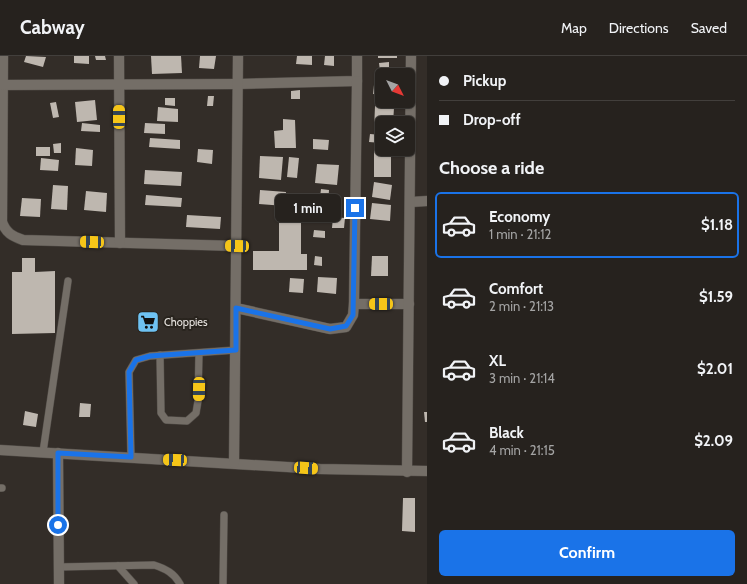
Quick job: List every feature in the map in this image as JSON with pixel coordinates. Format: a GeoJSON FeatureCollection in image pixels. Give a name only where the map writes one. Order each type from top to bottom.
{"type":"FeatureCollection","features":[{"type":"Feature","properties":{"kind":"street"},"geometry":{"type":"LineString","coordinates":[[2,56],[2,222],[5,230],[12,236],[23,240],[237,246]]}},
{"type":"Feature","properties":{"kind":"street"},"geometry":{"type":"LineString","coordinates":[[119,56],[120,243]]}},
{"type":"Feature","properties":{"kind":"street"},"geometry":{"type":"LineString","coordinates":[[234,463],[238,56]]}},
{"type":"Feature","properties":{"kind":"street"},"geometry":{"type":"LineString","coordinates":[[236,308],[339,329],[346,326],[351,321],[354,304],[357,56]]}},
{"type":"Feature","properties":{"kind":"street"},"geometry":{"type":"LineString","coordinates":[[407,472],[411,202],[411,56]]}},
{"type":"Feature","properties":{"kind":"street"},"geometry":{"type":"LineString","coordinates":[[1,86],[119,86],[357,81]]}},
{"type":"Feature","properties":{"kind":"street"},"geometry":{"type":"LineString","coordinates":[[411,202],[427,201]]}},
{"type":"Feature","properties":{"kind":"street"},"geometry":{"type":"LineString","coordinates":[[354,304],[409,304]]}},
{"type":"Feature","properties":{"kind":"street"},"geometry":{"type":"LineString","coordinates":[[0,450],[320,469],[407,472],[427,471]]}},
{"type":"Feature","properties":{"kind":"street"},"geometry":{"type":"LineString","coordinates":[[58,453],[59,584]]}},
{"type":"Feature","properties":{"kind":"lane"},"geometry":{"type":"LineString","coordinates":[[44,452],[68,281]]}},
{"type":"Feature","properties":{"kind":"lane"},"geometry":{"type":"LineString","coordinates":[[131,457],[129,372],[136,360],[160,355],[236,350]]}},
{"type":"Feature","properties":{"kind":"lane"},"geometry":{"type":"LineString","coordinates":[[160,355],[161,413],[166,420],[187,421],[196,414],[198,401],[199,352]]}},
{"type":"Feature","properties":{"kind":"lane"},"geometry":{"type":"LineString","coordinates":[[223,584],[224,515]]}},
{"type":"Feature","properties":{"kind":"lane"},"geometry":{"type":"LineString","coordinates":[[58,567],[154,565],[167,569],[176,577],[180,584]]}},
{"type":"Feature","properties":{"kind":"lane"},"geometry":{"type":"LineString","coordinates":[[118,566],[134,584]]}},
{"type":"Feature","properties":{"kind":"building"},"geometry":{"type":"Polygon","coordinates":[[[26,56],[46,57],[43,67],[24,62],[26,56]]]}},
{"type":"Feature","properties":{"kind":"building"},"geometry":{"type":"Polygon","coordinates":[[[74,56],[89,56],[89,64],[74,63],[74,56]]]}},
{"type":"Feature","properties":{"kind":"building"},"geometry":{"type":"Polygon","coordinates":[[[95,56],[105,56],[106,60],[96,60],[95,56]]]}},
{"type":"Feature","properties":{"kind":"building"},"geometry":{"type":"Polygon","coordinates":[[[151,56],[181,56],[182,73],[152,74],[151,56]]]}},
{"type":"Feature","properties":{"kind":"building"},"geometry":{"type":"Polygon","coordinates":[[[200,56],[216,56],[214,69],[199,68],[200,56]]]}},
{"type":"Feature","properties":{"kind":"building"},"geometry":{"type":"Polygon","coordinates":[[[297,56],[312,56],[312,65],[296,64],[297,56]]]}},
{"type":"Feature","properties":{"kind":"building"},"geometry":{"type":"Polygon","coordinates":[[[325,56],[334,56],[334,66],[324,65],[325,56]]]}},
{"type":"Feature","properties":{"kind":"building"},"geometry":{"type":"Polygon","coordinates":[[[378,56],[397,56],[397,58],[378,58],[378,56]]]}},
{"type":"Feature","properties":{"kind":"building"},"geometry":{"type":"Polygon","coordinates":[[[389,62],[389,68],[380,68],[379,63],[389,62]]]}},
{"type":"Feature","properties":{"kind":"building"},"geometry":{"type":"Polygon","coordinates":[[[375,76],[375,94],[373,94],[375,76]]]}},
{"type":"Feature","properties":{"kind":"building"},"geometry":{"type":"Polygon","coordinates":[[[300,90],[300,99],[291,99],[291,91],[300,90]]]}},
{"type":"Feature","properties":{"kind":"building"},"geometry":{"type":"Polygon","coordinates":[[[208,96],[214,96],[213,106],[207,106],[208,96]]]}},
{"type":"Feature","properties":{"kind":"building"},"geometry":{"type":"Polygon","coordinates":[[[165,98],[175,98],[175,106],[165,105],[165,98]]]}},
{"type":"Feature","properties":{"kind":"building"},"geometry":{"type":"Polygon","coordinates":[[[95,100],[97,120],[77,122],[75,102],[95,100]]]}},
{"type":"Feature","properties":{"kind":"building"},"geometry":{"type":"Polygon","coordinates":[[[56,102],[59,117],[53,118],[50,103],[56,102]]]}},
{"type":"Feature","properties":{"kind":"building"},"geometry":{"type":"Polygon","coordinates":[[[375,106],[375,108],[394,108],[393,116],[375,116],[374,130],[375,106]]]}},
{"type":"Feature","properties":{"kind":"building"},"geometry":{"type":"Polygon","coordinates":[[[158,107],[178,109],[178,122],[157,121],[158,107]]]}},
{"type":"Feature","properties":{"kind":"building"},"geometry":{"type":"Polygon","coordinates":[[[283,119],[295,120],[296,148],[275,148],[274,131],[283,130],[283,119]]]}},
{"type":"Feature","properties":{"kind":"building"},"geometry":{"type":"Polygon","coordinates":[[[82,123],[100,125],[100,132],[81,131],[82,123]]]}},
{"type":"Feature","properties":{"kind":"building"},"geometry":{"type":"Polygon","coordinates":[[[145,123],[165,124],[165,134],[144,133],[145,123]]]}},
{"type":"Feature","properties":{"kind":"building"},"geometry":{"type":"Polygon","coordinates":[[[370,134],[375,134],[375,142],[369,142],[370,134]]]}},
{"type":"Feature","properties":{"kind":"building"},"geometry":{"type":"Polygon","coordinates":[[[150,138],[180,140],[180,149],[149,147],[150,138]]]}},
{"type":"Feature","properties":{"kind":"building"},"geometry":{"type":"Polygon","coordinates":[[[313,139],[329,140],[328,150],[313,149],[313,139]]]}},
{"type":"Feature","properties":{"kind":"building"},"geometry":{"type":"Polygon","coordinates":[[[61,143],[61,153],[54,153],[53,144],[61,143]]]}},
{"type":"Feature","properties":{"kind":"building"},"geometry":{"type":"Polygon","coordinates":[[[36,147],[50,147],[50,156],[36,156],[36,147]]]}},
{"type":"Feature","properties":{"kind":"building"},"geometry":{"type":"Polygon","coordinates":[[[76,148],[93,150],[92,166],[75,165],[76,148]]]}},
{"type":"Feature","properties":{"kind":"building"},"geometry":{"type":"Polygon","coordinates":[[[198,149],[213,150],[212,164],[197,162],[198,149]]]}},
{"type":"Feature","properties":{"kind":"building"},"geometry":{"type":"Polygon","coordinates":[[[375,149],[375,156],[391,156],[391,177],[374,177],[375,149]]]}},
{"type":"Feature","properties":{"kind":"building"},"geometry":{"type":"Polygon","coordinates":[[[260,156],[283,157],[281,180],[259,178],[260,156]]]}},
{"type":"Feature","properties":{"kind":"building"},"geometry":{"type":"Polygon","coordinates":[[[289,157],[299,158],[297,178],[287,177],[289,157]]]}},
{"type":"Feature","properties":{"kind":"building"},"geometry":{"type":"Polygon","coordinates":[[[41,158],[59,160],[58,171],[40,170],[41,158]]]}},
{"type":"Feature","properties":{"kind":"building"},"geometry":{"type":"Polygon","coordinates":[[[317,164],[339,165],[337,185],[315,183],[317,164]]]}},
{"type":"Feature","properties":{"kind":"building"},"geometry":{"type":"Polygon","coordinates":[[[145,170],[182,172],[181,186],[144,184],[145,170]]]}},
{"type":"Feature","properties":{"kind":"building"},"geometry":{"type":"Polygon","coordinates":[[[374,182],[392,185],[390,200],[372,197],[374,182]]]}},
{"type":"Feature","properties":{"kind":"building"},"geometry":{"type":"Polygon","coordinates":[[[53,185],[68,186],[67,210],[51,209],[53,185]]]}},
{"type":"Feature","properties":{"kind":"building"},"geometry":{"type":"Polygon","coordinates":[[[321,189],[329,190],[328,207],[319,206],[321,189]]]}},
{"type":"Feature","properties":{"kind":"building"},"geometry":{"type":"Polygon","coordinates":[[[260,190],[286,192],[285,206],[259,204],[260,190]]]}},
{"type":"Feature","properties":{"kind":"building"},"geometry":{"type":"Polygon","coordinates":[[[86,191],[107,193],[106,212],[84,210],[86,191]]]}},
{"type":"Feature","properties":{"kind":"building"},"geometry":{"type":"Polygon","coordinates":[[[146,195],[182,198],[181,207],[145,205],[146,195]]]}},
{"type":"Feature","properties":{"kind":"building"},"geometry":{"type":"Polygon","coordinates":[[[22,198],[41,199],[40,217],[20,216],[22,198]]]}},
{"type":"Feature","properties":{"kind":"building"},"geometry":{"type":"Polygon","coordinates":[[[372,203],[391,205],[390,221],[370,219],[372,203]]]}},
{"type":"Feature","properties":{"kind":"building"},"geometry":{"type":"Polygon","coordinates":[[[187,215],[221,217],[220,229],[186,227],[187,215]]]}},
{"type":"Feature","properties":{"kind":"building"},"geometry":{"type":"Polygon","coordinates":[[[333,217],[345,218],[344,228],[332,228],[333,217]]]}},
{"type":"Feature","properties":{"kind":"building"},"geometry":{"type":"Polygon","coordinates":[[[279,223],[301,223],[301,254],[307,254],[307,270],[253,270],[253,251],[279,251],[279,223]]]}},
{"type":"Feature","properties":{"kind":"building"},"geometry":{"type":"Polygon","coordinates":[[[314,230],[325,231],[325,238],[313,237],[314,230]]]}},
{"type":"Feature","properties":{"kind":"building"},"geometry":{"type":"Polygon","coordinates":[[[315,256],[322,257],[322,266],[314,265],[315,256]]]}},
{"type":"Feature","properties":{"kind":"building"},"geometry":{"type":"Polygon","coordinates":[[[372,256],[388,256],[388,276],[371,276],[372,256]]]}},
{"type":"Feature","properties":{"kind":"building"},"geometry":{"type":"Polygon","coordinates":[[[22,258],[35,258],[35,272],[55,271],[55,333],[12,334],[12,272],[22,272],[22,258]]]}},
{"type":"Feature","properties":{"kind":"building"},"geometry":{"type":"Polygon","coordinates":[[[318,277],[337,278],[336,294],[317,292],[318,277]]]}},
{"type":"Feature","properties":{"kind":"building"},"geometry":{"type":"Polygon","coordinates":[[[290,278],[304,279],[303,293],[289,292],[290,278]]]}},
{"type":"Feature","properties":{"kind":"building"},"geometry":{"type":"Polygon","coordinates":[[[80,403],[91,404],[90,417],[79,417],[80,403]]]}},
{"type":"Feature","properties":{"kind":"building"},"geometry":{"type":"Polygon","coordinates":[[[25,411],[38,414],[36,427],[23,425],[25,411]]]}},
{"type":"Feature","properties":{"kind":"building"},"geometry":{"type":"Polygon","coordinates":[[[424,412],[427,412],[427,422],[425,422],[424,412]]]}},
{"type":"Feature","properties":{"kind":"building"},"geometry":{"type":"Polygon","coordinates":[[[403,498],[415,498],[415,532],[402,531],[403,498]]]}},
{"type":"Feature","properties":{"kind":"place","name":"Choppies"},"geometry":{"type":"Point","coordinates":[148,322]}},
{"type":"Feature","properties":{"kind":"route"},"geometry":{"type":"LineString","coordinates":[[58,525],[58,453],[131,457],[129,372],[136,360],[150,356],[236,350],[236,308],[330,329],[339,329],[346,326],[351,321],[354,304],[355,208]]}}]}
